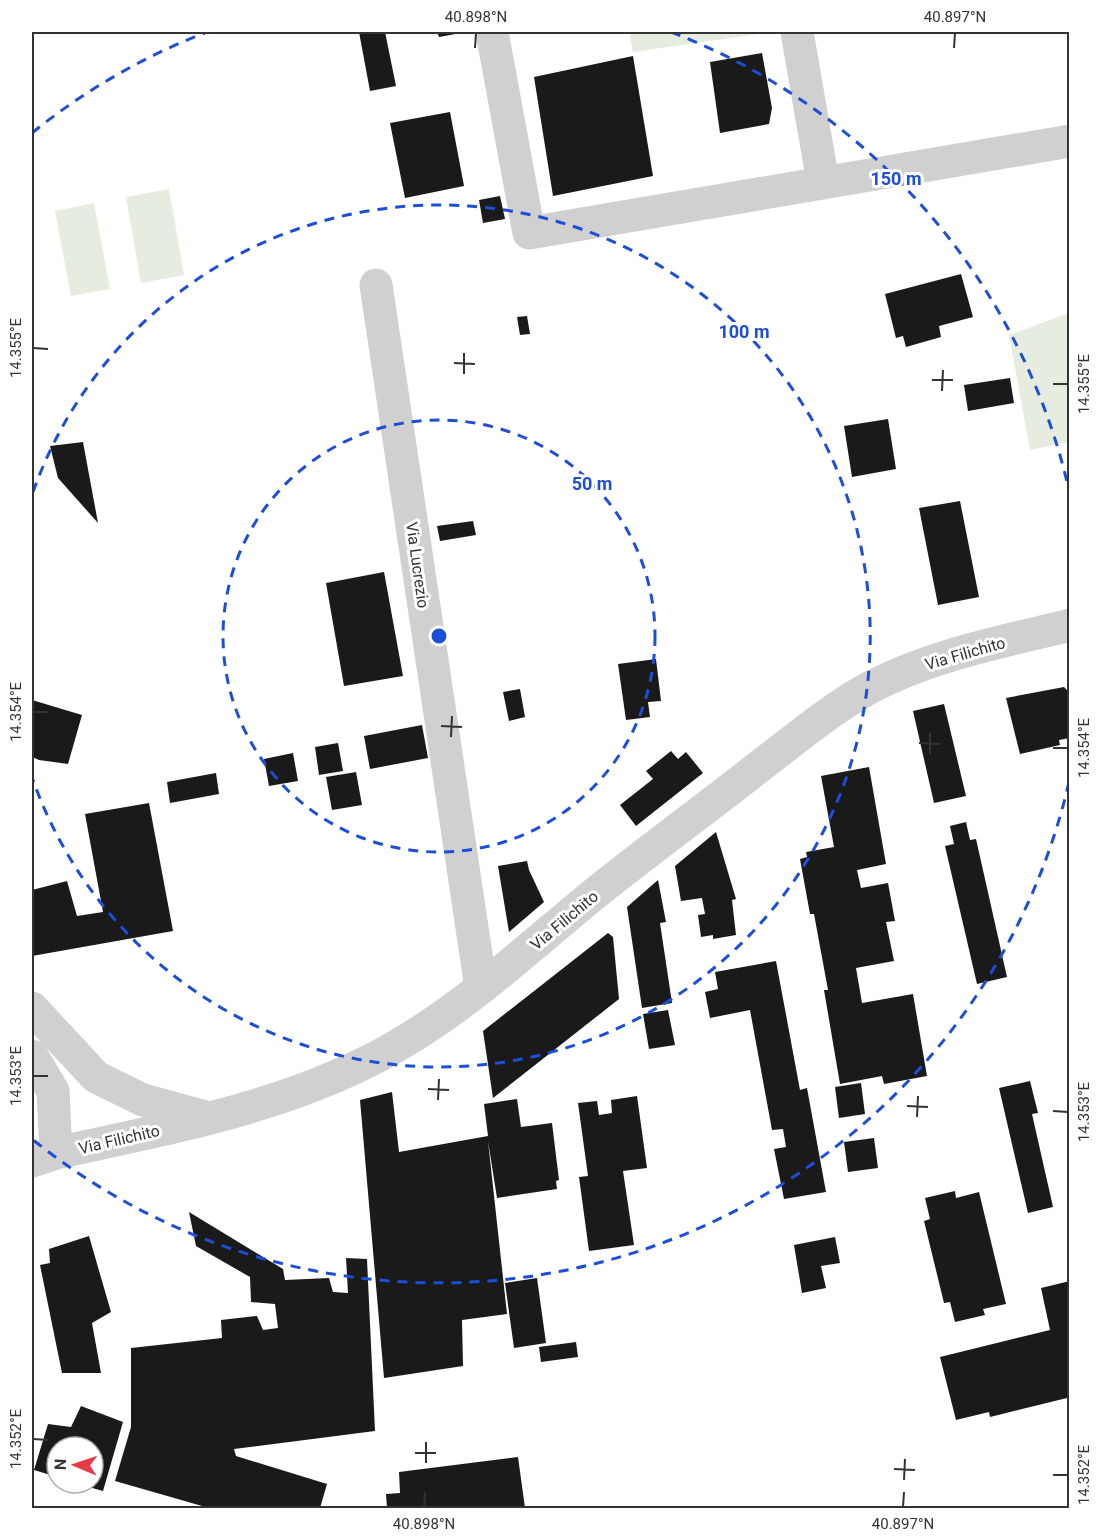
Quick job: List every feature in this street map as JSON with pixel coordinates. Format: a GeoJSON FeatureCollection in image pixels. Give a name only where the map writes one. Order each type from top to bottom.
{"type":"FeatureCollection","features":[{"type":"Feature","properties":{"kind":"street"},"geometry":{"type":"LineString","coordinates":[[492,32],[529,233],[1070,141]]}},
{"type":"Feature","properties":{"kind":"street"},"geometry":{"type":"LineString","coordinates":[[797,32],[823,182]]}},
{"type":"Feature","properties":{"kind":"street","name":"Via Lucrezio"},"geometry":{"type":"LineString","coordinates":[[376,285],[481,988]]}},
{"type":"Feature","properties":{"kind":"street","name":"Via Filichito"},"geometry":{"type":"LineString","coordinates":[[44,1157],[210,1119],[295,1092],[352,1069],[405,1041],[481,988],[599,890],[809,729],[867,689],[938,659],[1070,626]]}},
{"type":"Feature","properties":{"kind":"street"},"geometry":{"type":"LineString","coordinates":[[32,1008],[96,1077],[143,1100],[210,1119]]}},
{"type":"Feature","properties":{"kind":"street"},"geometry":{"type":"LineString","coordinates":[[32,1056],[53,1091],[44,1157]]}},
{"type":"Feature","properties":{"kind":"shaded area"},"geometry":{"type":"Polygon","coordinates":[[[629,32],[772,32],[633,52],[629,32]]]}},
{"type":"Feature","properties":{"kind":"shaded area"},"geometry":{"type":"Polygon","coordinates":[[[169,189],[184,275],[141,283],[126,197],[169,189]]]}},
{"type":"Feature","properties":{"kind":"shaded area"},"geometry":{"type":"Polygon","coordinates":[[[94,203],[110,289],[71,296],[55,211],[94,203]]]}},
{"type":"Feature","properties":{"kind":"shaded area"},"geometry":{"type":"Polygon","coordinates":[[[1069,313],[1069,442],[1030,450],[1009,335],[1069,313]]]}},
{"type":"Feature","properties":{"kind":"building"},"geometry":{"type":"Polygon","coordinates":[[[359,32],[385,32],[396,86],[370,91],[359,32]]]}},
{"type":"Feature","properties":{"kind":"building"},"geometry":{"type":"Polygon","coordinates":[[[437,32],[461,32],[461,33],[439,37],[437,32]]]}},
{"type":"Feature","properties":{"kind":"building"},"geometry":{"type":"Polygon","coordinates":[[[762,53],[772,108],[769,124],[720,133],[710,62],[762,53]]]}},
{"type":"Feature","properties":{"kind":"building"},"geometry":{"type":"Polygon","coordinates":[[[633,56],[653,176],[553,196],[534,77],[633,56]]]}},
{"type":"Feature","properties":{"kind":"building"},"geometry":{"type":"Polygon","coordinates":[[[450,112],[464,186],[405,198],[390,123],[450,112]]]}},
{"type":"Feature","properties":{"kind":"building"},"geometry":{"type":"Polygon","coordinates":[[[500,196],[505,219],[483,223],[479,200],[500,196]]]}},
{"type":"Feature","properties":{"kind":"building"},"geometry":{"type":"Polygon","coordinates":[[[961,274],[973,317],[939,326],[941,337],[906,347],[903,336],[896,338],[885,294],[961,274]]]}},
{"type":"Feature","properties":{"kind":"building"},"geometry":{"type":"Polygon","coordinates":[[[527,316],[530,334],[520,335],[517,317],[527,316]]]}},
{"type":"Feature","properties":{"kind":"building"},"geometry":{"type":"Polygon","coordinates":[[[1010,378],[1014,403],[968,411],[964,385],[1010,378]]]}},
{"type":"Feature","properties":{"kind":"building"},"geometry":{"type":"Polygon","coordinates":[[[888,419],[896,469],[852,477],[844,426],[888,419]]]}},
{"type":"Feature","properties":{"kind":"building"},"geometry":{"type":"Polygon","coordinates":[[[83,442],[98,523],[58,478],[50,446],[83,442]]]}},
{"type":"Feature","properties":{"kind":"building"},"geometry":{"type":"Polygon","coordinates":[[[960,501],[979,597],[938,605],[919,508],[960,501]]]}},
{"type":"Feature","properties":{"kind":"building"},"geometry":{"type":"Polygon","coordinates":[[[473,521],[476,535],[440,541],[437,526],[473,521]]]}},
{"type":"Feature","properties":{"kind":"building"},"geometry":{"type":"Polygon","coordinates":[[[384,572],[403,676],[344,686],[326,583],[384,572]]]}},
{"type":"Feature","properties":{"kind":"building"},"geometry":{"type":"Polygon","coordinates":[[[656,659],[661,701],[648,702],[650,717],[626,720],[618,664],[656,659]]]}},
{"type":"Feature","properties":{"kind":"building"},"geometry":{"type":"Polygon","coordinates":[[[1064,687],[1070,690],[1070,738],[1059,740],[1060,745],[1020,754],[1006,698],[1064,687]]]}},
{"type":"Feature","properties":{"kind":"building"},"geometry":{"type":"Polygon","coordinates":[[[520,689],[525,717],[509,721],[503,692],[520,689]]]}},
{"type":"Feature","properties":{"kind":"building"},"geometry":{"type":"Polygon","coordinates":[[[32,700],[82,715],[68,764],[32,757],[32,700]]]}},
{"type":"Feature","properties":{"kind":"building"},"geometry":{"type":"Polygon","coordinates":[[[944,704],[966,796],[934,803],[913,711],[944,704]]]}},
{"type":"Feature","properties":{"kind":"building"},"geometry":{"type":"Polygon","coordinates":[[[422,725],[428,758],[370,769],[364,736],[422,725]]]}},
{"type":"Feature","properties":{"kind":"building"},"geometry":{"type":"Polygon","coordinates":[[[338,743],[343,771],[319,775],[315,747],[338,743]]]}},
{"type":"Feature","properties":{"kind":"building"},"geometry":{"type":"Polygon","coordinates":[[[671,751],[678,759],[686,752],[703,773],[636,826],[620,805],[653,779],[646,771],[671,751]]]}},
{"type":"Feature","properties":{"kind":"building"},"geometry":{"type":"Polygon","coordinates":[[[293,753],[298,781],[269,786],[264,759],[293,753]]]}},
{"type":"Feature","properties":{"kind":"building"},"geometry":{"type":"Polygon","coordinates":[[[869,767],[886,864],[857,870],[861,888],[888,883],[895,921],[886,922],[894,961],[856,968],[862,1003],[913,994],[927,1076],[884,1084],[882,1076],[840,1084],[824,990],[828,990],[814,914],[810,914],[800,859],[807,857],[806,852],[834,847],[821,776],[869,767]]]}},
{"type":"Feature","properties":{"kind":"building"},"geometry":{"type":"Polygon","coordinates":[[[356,772],[362,805],[332,810],[326,777],[356,772]]]}},
{"type":"Feature","properties":{"kind":"building"},"geometry":{"type":"Polygon","coordinates":[[[216,773],[219,794],[170,803],[167,782],[216,773]]]}},
{"type":"Feature","properties":{"kind":"building"},"geometry":{"type":"Polygon","coordinates":[[[149,803],[173,931],[32,956],[32,890],[67,881],[77,916],[103,912],[85,814],[149,803]]]}},
{"type":"Feature","properties":{"kind":"building"},"geometry":{"type":"Polygon","coordinates":[[[966,822],[970,840],[976,839],[1007,977],[977,984],[945,846],[954,844],[950,826],[966,822]]]}},
{"type":"Feature","properties":{"kind":"building"},"geometry":{"type":"Polygon","coordinates":[[[716,832],[736,899],[732,900],[736,935],[713,939],[713,935],[701,937],[698,915],[705,914],[702,898],[681,901],[675,866],[716,832]]]}},
{"type":"Feature","properties":{"kind":"building"},"geometry":{"type":"Polygon","coordinates":[[[527,861],[544,902],[509,932],[498,866],[527,861]]]}},
{"type":"Feature","properties":{"kind":"building"},"geometry":{"type":"Polygon","coordinates":[[[658,880],[666,922],[660,923],[672,1003],[642,1008],[627,907],[658,880]]]}},
{"type":"Feature","properties":{"kind":"building"},"geometry":{"type":"Polygon","coordinates":[[[608,933],[613,937],[619,999],[493,1098],[483,1031],[608,933]]]}},
{"type":"Feature","properties":{"kind":"building"},"geometry":{"type":"Polygon","coordinates":[[[776,961],[800,1090],[807,1088],[826,1192],[784,1199],[774,1149],[786,1147],[783,1129],[772,1130],[750,1010],[710,1018],[705,992],[718,989],[715,972],[776,961]]]}},
{"type":"Feature","properties":{"kind":"building"},"geometry":{"type":"Polygon","coordinates":[[[668,1010],[675,1045],[649,1049],[643,1014],[668,1010]]]}},
{"type":"Feature","properties":{"kind":"building"},"geometry":{"type":"Polygon","coordinates":[[[1030,1081],[1038,1113],[1032,1114],[1053,1207],[1028,1213],[999,1088],[1030,1081]]]}},
{"type":"Feature","properties":{"kind":"building"},"geometry":{"type":"Polygon","coordinates":[[[861,1083],[865,1114],[839,1118],[835,1087],[861,1083]]]}},
{"type":"Feature","properties":{"kind":"building"},"geometry":{"type":"Polygon","coordinates":[[[392,1092],[399,1152],[488,1136],[484,1104],[517,1099],[521,1127],[552,1123],[559,1180],[556,1181],[557,1189],[497,1198],[488,1141],[507,1314],[462,1320],[463,1366],[384,1378],[360,1100],[392,1092]]]}},
{"type":"Feature","properties":{"kind":"building"},"geometry":{"type":"Polygon","coordinates":[[[637,1096],[647,1168],[623,1171],[634,1245],[589,1251],[579,1177],[588,1176],[578,1103],[597,1101],[599,1115],[612,1113],[611,1100],[637,1096]]]}},
{"type":"Feature","properties":{"kind":"building"},"geometry":{"type":"Polygon","coordinates":[[[874,1138],[878,1168],[848,1172],[844,1142],[874,1138]]]}},
{"type":"Feature","properties":{"kind":"building"},"geometry":{"type":"Polygon","coordinates":[[[955,1191],[956,1198],[979,1192],[1006,1304],[983,1309],[985,1315],[955,1322],[950,1302],[944,1303],[924,1221],[930,1219],[925,1198],[955,1191]]]}},
{"type":"Feature","properties":{"kind":"building"},"geometry":{"type":"Polygon","coordinates":[[[189,1212],[283,1269],[285,1280],[329,1278],[333,1292],[348,1293],[346,1258],[367,1259],[375,1431],[234,1449],[236,1456],[327,1484],[320,1508],[209,1508],[115,1481],[131,1427],[131,1348],[222,1338],[221,1320],[257,1316],[263,1330],[278,1328],[275,1304],[251,1302],[250,1277],[196,1246],[189,1212]]]}},
{"type":"Feature","properties":{"kind":"building"},"geometry":{"type":"Polygon","coordinates":[[[89,1236],[111,1312],[92,1323],[101,1373],[62,1373],[40,1265],[50,1263],[49,1249],[89,1236]]]}},
{"type":"Feature","properties":{"kind":"building"},"geometry":{"type":"Polygon","coordinates":[[[835,1237],[840,1263],[821,1266],[826,1288],[802,1293],[794,1245],[835,1237]]]}},
{"type":"Feature","properties":{"kind":"building"},"geometry":{"type":"Polygon","coordinates":[[[537,1278],[546,1343],[514,1348],[505,1283],[537,1278]]]}},
{"type":"Feature","properties":{"kind":"building"},"geometry":{"type":"Polygon","coordinates":[[[1070,1281],[1070,1406],[1067,1398],[990,1417],[989,1412],[956,1420],[940,1357],[1050,1330],[1041,1288],[1070,1281]]]}},
{"type":"Feature","properties":{"kind":"building"},"geometry":{"type":"Polygon","coordinates":[[[576,1342],[578,1357],[541,1362],[539,1347],[576,1342]]]}},
{"type":"Feature","properties":{"kind":"building"},"geometry":{"type":"Polygon","coordinates":[[[81,1406],[123,1422],[105,1484],[105,1435],[45,1435],[45,1473],[34,1470],[48,1424],[71,1427],[81,1406]]]}},
{"type":"Feature","properties":{"kind":"building"},"geometry":{"type":"Polygon","coordinates":[[[518,1457],[525,1508],[387,1508],[386,1494],[400,1493],[399,1472],[518,1457]]]}}]}
